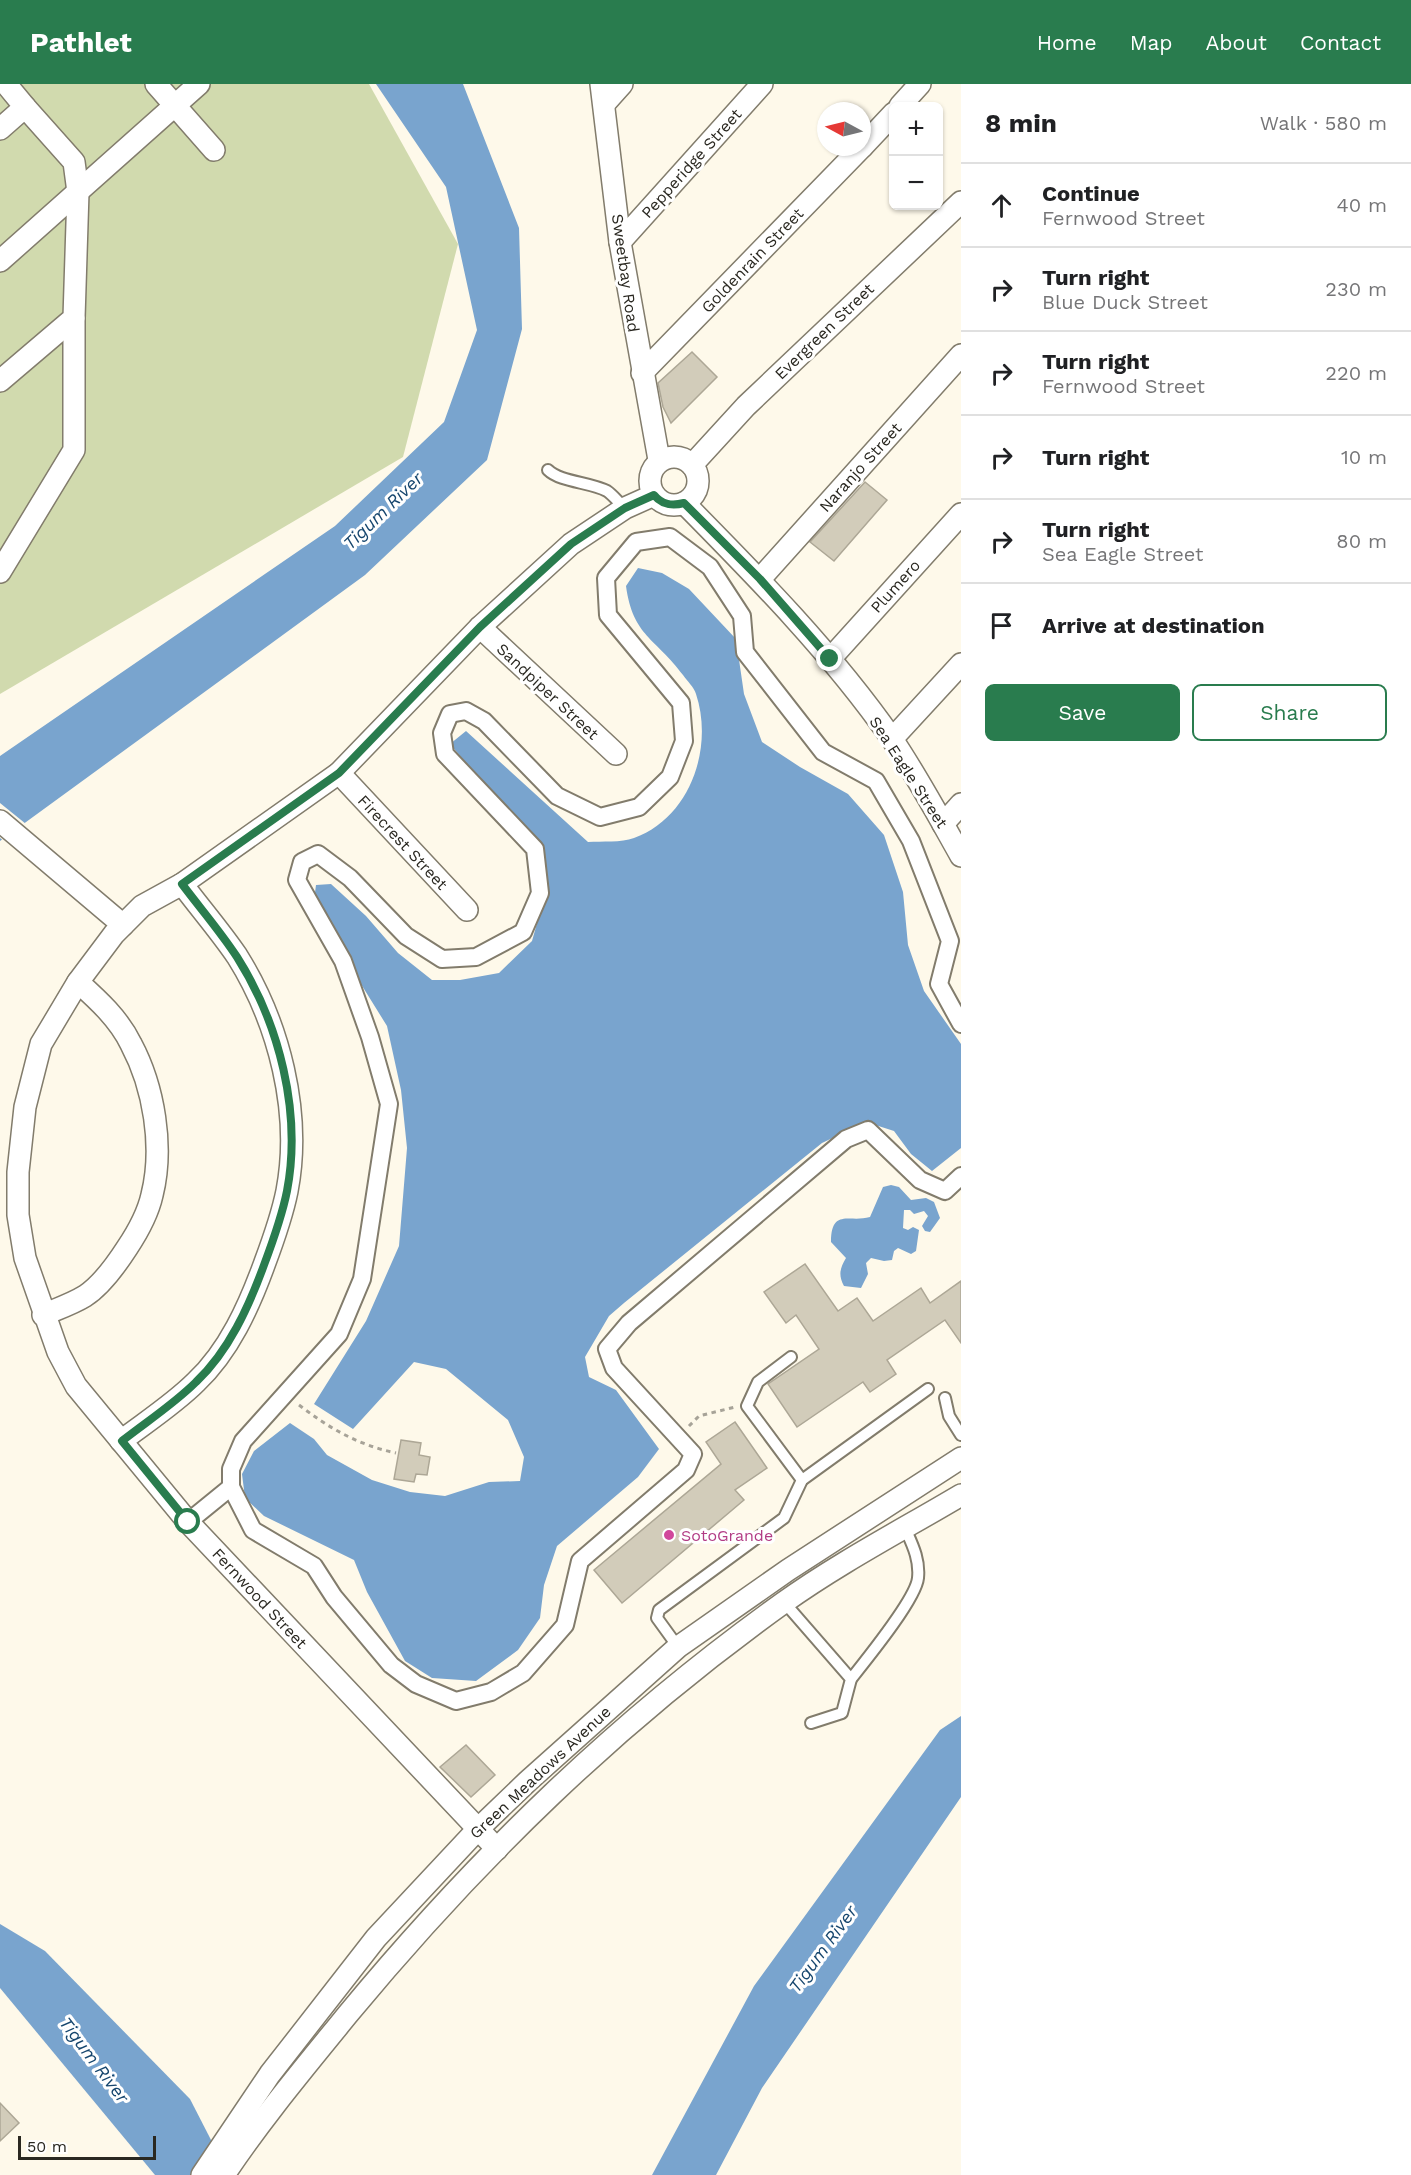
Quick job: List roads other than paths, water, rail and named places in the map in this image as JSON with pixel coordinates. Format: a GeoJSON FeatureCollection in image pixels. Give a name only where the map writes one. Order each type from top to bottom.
{"type":"FeatureCollection","features":[{"type":"Feature","properties":{"kind":"street"},"geometry":{"type":"LineString","coordinates":[[0,572],[74,450],[74,318],[78,192],[74,162],[6,84]]}},
{"type":"Feature","properties":{"kind":"street"},"geometry":{"type":"LineString","coordinates":[[156,84],[214,150]]}},
{"type":"Feature","properties":{"kind":"street"},"geometry":{"type":"LineString","coordinates":[[0,261],[199,84]]}},
{"type":"Feature","properties":{"kind":"street"},"geometry":{"type":"LineString","coordinates":[[603,94],[622,84]]}},
{"type":"Feature","properties":{"kind":"street","name":"Pepperidge Street"},"geometry":{"type":"LineString","coordinates":[[620,242],[762,84]]}},
{"type":"Feature","properties":{"kind":"street"},"geometry":{"type":"LineString","coordinates":[[904,102],[920,84]]}},
{"type":"Feature","properties":{"kind":"street","name":"Sweetbay Road"},"geometry":{"type":"LineString","coordinates":[[603,94],[620,242],[659,460]]}},
{"type":"Feature","properties":{"kind":"street"},"geometry":{"type":"LineString","coordinates":[[0,129],[25,106]]}},
{"type":"Feature","properties":{"kind":"street","name":"Goldenrain Street"},"geometry":{"type":"LineString","coordinates":[[871,137],[889,118]]}},
{"type":"Feature","properties":{"kind":"street","name":"Goldenrain Street"},"geometry":{"type":"LineString","coordinates":[[642,373],[853,156]]}},
{"type":"Feature","properties":{"kind":"street","name":"Evergreen Street"},"geometry":{"type":"LineString","coordinates":[[692,465],[754,398],[961,202]]}},
{"type":"Feature","properties":{"kind":"street"},"geometry":{"type":"LineString","coordinates":[[0,381],[74,318]]}},
{"type":"Feature","properties":{"kind":"street","name":"Naranjo Street"},"geometry":{"type":"LineString","coordinates":[[760,579],[961,356]]}},
{"type":"Feature","properties":{"kind":"street"},"geometry":{"type":"LineString","coordinates":[[676,456],[692,465],[698,481],[696,490],[684,503],[671,505],[658,500],[649,480],[650,473],[659,460],[676,456]]}},
{"type":"Feature","properties":{"kind":"street","name":"Fernwood Street"},"geometry":{"type":"LineString","coordinates":[[497,1850],[188,1522],[76,1386],[58,1353],[43,1316],[25,1258],[18,1215],[18,1172],[25,1107],[42,1044],[78,982],[123,925],[142,906],[182,884],[339,773],[480,627],[571,544],[625,508],[654,495]]}},
{"type":"Feature","properties":{"kind":"street","name":"Sea Eagle Street"},"geometry":{"type":"LineString","coordinates":[[684,503],[760,579],[830,659],[892,739],[961,856]]}},
{"type":"Feature","properties":{"kind":"street","name":"Plumero"},"geometry":{"type":"LineString","coordinates":[[830,659],[961,514]]}},
{"type":"Feature","properties":{"kind":"street"},"geometry":{"type":"LineString","coordinates":[[961,1024],[939,984],[950,941],[911,841],[876,781],[823,752],[745,652],[741,616],[710,567],[670,537],[636,542],[606,578],[608,615],[681,703],[684,741],[670,777],[639,807],[600,817],[557,796],[484,721],[466,711],[450,714],[442,733],[445,754],[534,849],[540,893],[523,932],[476,957],[442,959],[406,936],[350,878],[318,854],[302,862],[297,879],[343,961],[370,1037],[389,1104],[362,1279],[339,1334],[243,1441],[231,1468],[231,1487],[253,1530],[314,1566],[334,1597],[391,1665],[416,1684],[456,1701],[491,1692],[523,1673],[565,1625],[580,1561],[686,1470],[693,1454],[614,1368],[607,1349],[629,1323],[846,1139],[868,1130],[921,1180],[945,1191],[961,1176]]}},
{"type":"Feature","properties":{"kind":"street","name":"Sandpiper Street"},"geometry":{"type":"LineString","coordinates":[[480,627],[616,754]]}},
{"type":"Feature","properties":{"kind":"street"},"geometry":{"type":"LineString","coordinates":[[892,739],[961,664]]}},
{"type":"Feature","properties":{"kind":"street","name":"Firecrest Street"},"geometry":{"type":"LineString","coordinates":[[339,773],[467,910]]}},
{"type":"Feature","properties":{"kind":"street"},"geometry":{"type":"LineString","coordinates":[[943,824],[961,804]]}},
{"type":"Feature","properties":{"kind":"street"},"geometry":{"type":"LineString","coordinates":[[0,821],[123,925]]}},
{"type":"Feature","properties":{"kind":"street"},"geometry":{"type":"LineString","coordinates":[[122,1441],[197,1382],[228,1342],[251,1300],[275,1235],[287,1191],[291,1154],[288,1089],[271,1024],[237,957],[182,884]]}},
{"type":"Feature","properties":{"kind":"street"},"geometry":{"type":"LineString","coordinates":[[43,1316],[86,1296],[114,1268],[136,1233],[152,1196],[156,1157],[153,1108],[146,1077],[131,1042],[114,1017],[78,982]]}},
{"type":"Feature","properties":{"kind":"street","name":"Green Meadows Avenue"},"geometry":{"type":"LineString","coordinates":[[202,2175],[226,2161],[245,2126],[314,2018],[376,1938],[478,1829],[619,1697],[678,1647],[788,1570],[961,1458]]}},
{"type":"Feature","properties":{"kind":"street"},"geometry":{"type":"LineString","coordinates":[[188,1522],[231,1487]]}},
{"type":"Feature","properties":{"kind":"street","name":"Green Meadows Avenue"},"geometry":{"type":"LineString","coordinates":[[245,2126],[331,2035],[399,1953],[497,1850],[525,1817],[613,1736],[703,1662],[784,1602],[961,1495]]}},
{"type":"Feature","properties":{"kind":"street"},"geometry":{"type":"LineString","coordinates":[[314,2018],[331,2035]]}},
{"type":"Feature","properties":{"kind":"lane"},"geometry":{"type":"LineString","coordinates":[[548,470],[555,476],[577,480],[608,492],[625,508]]}},
{"type":"Feature","properties":{"kind":"lane"},"geometry":{"type":"LineString","coordinates":[[790,1357],[758,1382],[747,1406],[802,1480]]}},
{"type":"Feature","properties":{"kind":"lane"},"geometry":{"type":"LineString","coordinates":[[678,1647],[657,1618],[659,1610],[784,1518],[802,1480],[928,1389]]}},
{"type":"Feature","properties":{"kind":"lane"},"geometry":{"type":"LineString","coordinates":[[945,1398],[949,1416],[961,1435]]}},
{"type":"Feature","properties":{"kind":"lane"},"geometry":{"type":"LineString","coordinates":[[812,1723],[842,1713],[851,1679],[890,1629],[918,1580],[917,1554],[905,1528]]}},
{"type":"Feature","properties":{"kind":"lane"},"geometry":{"type":"LineString","coordinates":[[784,1602],[851,1679]]}},
{"type":"Feature","properties":{"kind":"water","name":"Tigum River"},"geometry":{"type":"Polygon","coordinates":[[[376,84],[463,84],[519,228],[522,329],[487,460],[365,575],[0,841],[0,756],[335,526],[444,422],[477,330],[446,187],[376,84]]]}},
{"type":"Feature","properties":{"kind":"water"},"geometry":{"type":"Polygon","coordinates":[[[638,568],[662,573],[689,589],[736,639],[744,694],[762,742],[848,794],[884,835],[903,892],[908,945],[924,991],[961,1044],[961,1148],[932,1171],[911,1154],[894,1131],[866,1122],[822,1143],[609,1316],[585,1357],[589,1377],[616,1390],[659,1449],[638,1477],[557,1546],[544,1585],[540,1618],[518,1650],[476,1681],[432,1678],[405,1661],[367,1592],[354,1560],[264,1516],[245,1498],[242,1474],[254,1451],[290,1423],[314,1439],[327,1455],[372,1480],[410,1492],[445,1496],[489,1482],[520,1481],[524,1457],[508,1420],[446,1369],[414,1362],[353,1429],[314,1404],[366,1321],[399,1246],[407,1148],[401,1090],[387,1026],[351,968],[314,900],[316,885],[331,884],[366,916],[398,953],[432,980],[460,980],[499,973],[532,941],[547,888],[538,840],[484,784],[450,744],[466,731],[588,842],[629,840],[653,828],[670,815],[683,798],[693,779],[702,736],[701,715],[692,686],[647,636],[634,616],[626,586],[638,568]]]}},
{"type":"Feature","properties":{"kind":"water"},"geometry":{"type":"Polygon","coordinates":[[[891,1185],[899,1187],[911,1200],[926,1198],[934,1202],[940,1218],[930,1232],[925,1231],[922,1226],[928,1216],[924,1211],[914,1214],[910,1210],[904,1210],[903,1228],[908,1230],[913,1227],[919,1230],[916,1251],[911,1254],[898,1248],[894,1251],[892,1260],[871,1258],[866,1263],[868,1274],[861,1288],[844,1286],[840,1272],[846,1258],[831,1242],[834,1225],[843,1219],[870,1217],[883,1187],[891,1185]]]}},
{"type":"Feature","properties":{"kind":"water","name":"Tigum River"},"geometry":{"type":"Polygon","coordinates":[[[961,1716],[961,1797],[762,2088],[716,2175],[652,2175],[754,1986],[940,1730],[961,1716]]]}},
{"type":"Feature","properties":{"kind":"water","name":"Tigum River"},"geometry":{"type":"Polygon","coordinates":[[[0,1924],[45,1951],[190,2099],[229,2175],[155,2175],[0,1988],[0,1924]]]}},
{"type":"Feature","properties":{"kind":"place","name":"SotoGrande"},"geometry":{"type":"Point","coordinates":[669,1535]}}]}
